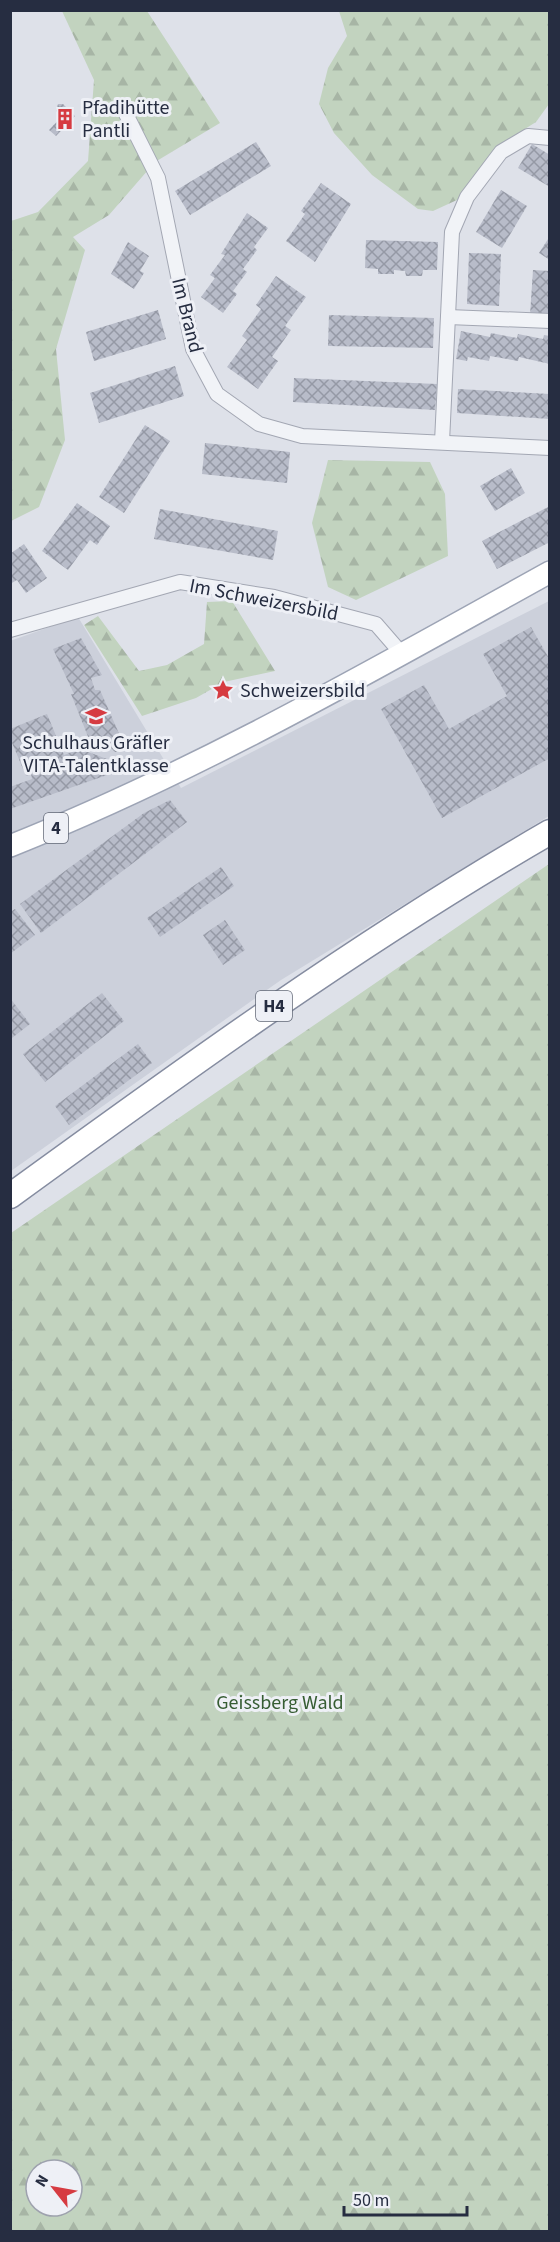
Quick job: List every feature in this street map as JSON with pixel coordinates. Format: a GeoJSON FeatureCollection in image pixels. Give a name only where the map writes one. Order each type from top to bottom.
{"type":"FeatureCollection","features":[{"type":"Feature","properties":{"kind":"highway","name":"H4"},"geometry":{"type":"LineString","coordinates":[[10,1196],[274,1006],[447,893],[549,832]]}},
{"type":"Feature","properties":{"kind":"main road","name":"4"},"geometry":{"type":"LineString","coordinates":[[10,846],[101,809],[194,765],[402,654],[549,572]]}},
{"type":"Feature","properties":{"kind":"street","name":"Im Brand"},"geometry":{"type":"LineString","coordinates":[[126,114],[158,178],[193,349],[217,394],[259,424],[302,436],[549,448]]}},
{"type":"Feature","properties":{"kind":"street"},"geometry":{"type":"LineString","coordinates":[[442,442],[452,232],[467,197],[501,152],[528,136],[549,138]]}},
{"type":"Feature","properties":{"kind":"street"},"geometry":{"type":"LineString","coordinates":[[448,317],[549,321]]}},
{"type":"Feature","properties":{"kind":"street","name":"Im Schweizersbild"},"geometry":{"type":"LineString","coordinates":[[10,630],[180,582],[274,597],[376,624],[402,654]]}},
{"type":"Feature","properties":{"kind":"shaded area","name":"Schweizersbild"},"geometry":{"type":"Polygon","coordinates":[[[549,601],[549,816],[281,980],[11,1171],[10,641],[78,617],[181,788],[549,601]]]}},
{"type":"Feature","properties":{"kind":"green space"},"geometry":{"type":"Polygon","coordinates":[[[62,11],[147,11],[220,123],[155,162],[109,215],[73,237],[85,250],[56,349],[65,440],[39,507],[11,521],[11,221],[38,212],[88,161],[94,80],[62,11]]]}},
{"type":"Feature","properties":{"kind":"green space"},"geometry":{"type":"Polygon","coordinates":[[[339,11],[549,11],[549,104],[536,122],[496,147],[457,200],[433,211],[418,209],[372,175],[334,133],[319,104],[328,68],[347,36],[339,11]]]}},
{"type":"Feature","properties":{"kind":"green space"},"geometry":{"type":"Polygon","coordinates":[[[328,460],[430,462],[445,494],[448,556],[356,600],[328,587],[312,523],[328,460]]]}},
{"type":"Feature","properties":{"kind":"green space"},"geometry":{"type":"Polygon","coordinates":[[[232,601],[275,671],[224,682],[196,698],[142,716],[84,625],[98,616],[139,671],[167,665],[204,644],[207,602],[232,601]]]}},
{"type":"Feature","properties":{"kind":"green space","name":"Geissberg Wald"},"geometry":{"type":"Polygon","coordinates":[[[549,864],[549,2231],[11,2231],[11,1233],[549,864]]]}},
{"type":"Feature","properties":{"kind":"building","name":"Pfadihütte Pantli"},"geometry":{"type":"Polygon","coordinates":[[[58,104],[63,104],[75,116],[56,136],[49,130],[62,116],[56,111],[58,104]]]}},
{"type":"Feature","properties":{"kind":"building"},"geometry":{"type":"Polygon","coordinates":[[[256,142],[271,166],[190,215],[175,191],[256,142]]]}},
{"type":"Feature","properties":{"kind":"building"},"geometry":{"type":"Polygon","coordinates":[[[532,144],[550,155],[550,187],[518,168],[532,144]]]}},
{"type":"Feature","properties":{"kind":"building"},"geometry":{"type":"Polygon","coordinates":[[[321,183],[351,204],[315,262],[286,241],[305,214],[301,211],[321,183]]]}},
{"type":"Feature","properties":{"kind":"building"},"geometry":{"type":"Polygon","coordinates":[[[501,190],[527,206],[502,248],[476,232],[501,190]]]}},
{"type":"Feature","properties":{"kind":"building"},"geometry":{"type":"Polygon","coordinates":[[[247,213],[268,228],[254,247],[257,250],[243,269],[247,272],[233,291],[237,294],[223,313],[201,297],[215,278],[210,275],[225,255],[221,254],[247,213]]]}},
{"type":"Feature","properties":{"kind":"building"},"geometry":{"type":"Polygon","coordinates":[[[550,236],[550,260],[539,253],[550,236]]]}},
{"type":"Feature","properties":{"kind":"building"},"geometry":{"type":"Polygon","coordinates":[[[366,240],[438,242],[437,270],[423,270],[422,276],[406,276],[405,271],[394,270],[394,274],[378,274],[378,269],[365,268],[366,240]]]}},
{"type":"Feature","properties":{"kind":"building"},"geometry":{"type":"Polygon","coordinates":[[[128,242],[149,256],[140,271],[144,273],[134,289],[111,274],[128,242]]]}},
{"type":"Feature","properties":{"kind":"building"},"geometry":{"type":"Polygon","coordinates":[[[469,253],[501,254],[499,306],[467,304],[469,253]]]}},
{"type":"Feature","properties":{"kind":"building"},"geometry":{"type":"Polygon","coordinates":[[[533,270],[550,271],[550,316],[530,315],[533,270]]]}},
{"type":"Feature","properties":{"kind":"building"},"geometry":{"type":"Polygon","coordinates":[[[276,276],[306,297],[285,326],[291,330],[272,357],[278,361],[258,389],[227,367],[247,340],[242,336],[261,309],[256,305],[276,276]]]}},
{"type":"Feature","properties":{"kind":"building"},"geometry":{"type":"Polygon","coordinates":[[[158,310],[166,339],[94,361],[86,332],[158,310]]]}},
{"type":"Feature","properties":{"kind":"building"},"geometry":{"type":"Polygon","coordinates":[[[329,315],[434,318],[433,348],[328,346],[329,315]]]}},
{"type":"Feature","properties":{"kind":"building"},"geometry":{"type":"Polygon","coordinates":[[[461,331],[490,337],[491,333],[517,338],[518,334],[543,339],[544,335],[550,336],[550,364],[519,357],[518,361],[490,356],[489,361],[468,357],[467,361],[456,359],[461,331]]]}},
{"type":"Feature","properties":{"kind":"building"},"geometry":{"type":"Polygon","coordinates":[[[175,366],[184,396],[99,423],[90,393],[175,366]]]}},
{"type":"Feature","properties":{"kind":"building"},"geometry":{"type":"Polygon","coordinates":[[[294,378],[437,384],[435,410],[293,402],[294,378]]]}},
{"type":"Feature","properties":{"kind":"building"},"geometry":{"type":"Polygon","coordinates":[[[458,389],[550,394],[550,419],[457,413],[458,389]]]}},
{"type":"Feature","properties":{"kind":"building"},"geometry":{"type":"Polygon","coordinates":[[[145,425],[170,441],[124,513],[99,497],[145,425]]]}},
{"type":"Feature","properties":{"kind":"building"},"geometry":{"type":"Polygon","coordinates":[[[205,443],[290,452],[287,483],[202,474],[205,443]]]}},
{"type":"Feature","properties":{"kind":"building"},"geometry":{"type":"Polygon","coordinates":[[[511,468],[525,493],[495,511],[480,486],[511,468]]]}},
{"type":"Feature","properties":{"kind":"building"},"geometry":{"type":"Polygon","coordinates":[[[77,503],[110,526],[97,545],[90,540],[68,570],[42,551],[77,503]]]}},
{"type":"Feature","properties":{"kind":"building"},"geometry":{"type":"Polygon","coordinates":[[[550,506],[550,542],[497,569],[482,541],[550,506]]]}},
{"type":"Feature","properties":{"kind":"building"},"geometry":{"type":"Polygon","coordinates":[[[160,509],[278,531],[273,560],[154,539],[160,509]]]}},
{"type":"Feature","properties":{"kind":"building"},"geometry":{"type":"Polygon","coordinates":[[[24,544],[47,578],[26,593],[17,580],[10,584],[10,554],[24,544]]]}},
{"type":"Feature","properties":{"kind":"building"},"geometry":{"type":"Polygon","coordinates":[[[531,627],[550,660],[550,758],[442,818],[381,709],[424,685],[449,729],[507,696],[483,654],[531,627]]]}},
{"type":"Feature","properties":{"kind":"building","name":"Schulhaus Gräfler VITA-Talentklasse"},"geometry":{"type":"Polygon","coordinates":[[[81,638],[102,675],[91,678],[95,690],[100,690],[124,745],[121,752],[115,752],[109,746],[89,739],[71,694],[74,694],[53,649],[81,638]]]}},
{"type":"Feature","properties":{"kind":"building"},"geometry":{"type":"Polygon","coordinates":[[[47,714],[64,755],[80,749],[107,759],[114,765],[110,774],[10,809],[10,787],[32,779],[31,774],[26,776],[10,738],[10,729],[47,714]]]}},
{"type":"Feature","properties":{"kind":"building"},"geometry":{"type":"Polygon","coordinates":[[[170,800],[187,822],[41,933],[20,904],[144,813],[170,800]]]}},
{"type":"Feature","properties":{"kind":"building"},"geometry":{"type":"Polygon","coordinates":[[[221,867],[234,886],[160,937],[147,918],[221,867]]]}},
{"type":"Feature","properties":{"kind":"building"},"geometry":{"type":"Polygon","coordinates":[[[15,909],[35,935],[10,954],[10,912],[15,909]]]}},
{"type":"Feature","properties":{"kind":"building"},"geometry":{"type":"Polygon","coordinates":[[[225,920],[245,950],[223,965],[203,935],[225,920]]]}},
{"type":"Feature","properties":{"kind":"building"},"geometry":{"type":"Polygon","coordinates":[[[102,993],[124,1021],[45,1082],[23,1054],[102,993]]]}},
{"type":"Feature","properties":{"kind":"building"},"geometry":{"type":"Polygon","coordinates":[[[10,998],[30,1024],[12,1038],[10,1037],[10,998]]]}},
{"type":"Feature","properties":{"kind":"building"},"geometry":{"type":"Polygon","coordinates":[[[138,1044],[152,1063],[69,1125],[55,1106],[138,1044]]]}},
{"type":"Feature","properties":{"kind":"place","name":"Pfadihütte Pantli"},"geometry":{"type":"Point","coordinates":[65,119]}},
{"type":"Feature","properties":{"kind":"place","name":"Schweizersbild"},"geometry":{"type":"Point","coordinates":[223,690]}},
{"type":"Feature","properties":{"kind":"place","name":"Schulhaus Gräfler VITA-Talentklasse"},"geometry":{"type":"Point","coordinates":[96,716]}}]}
